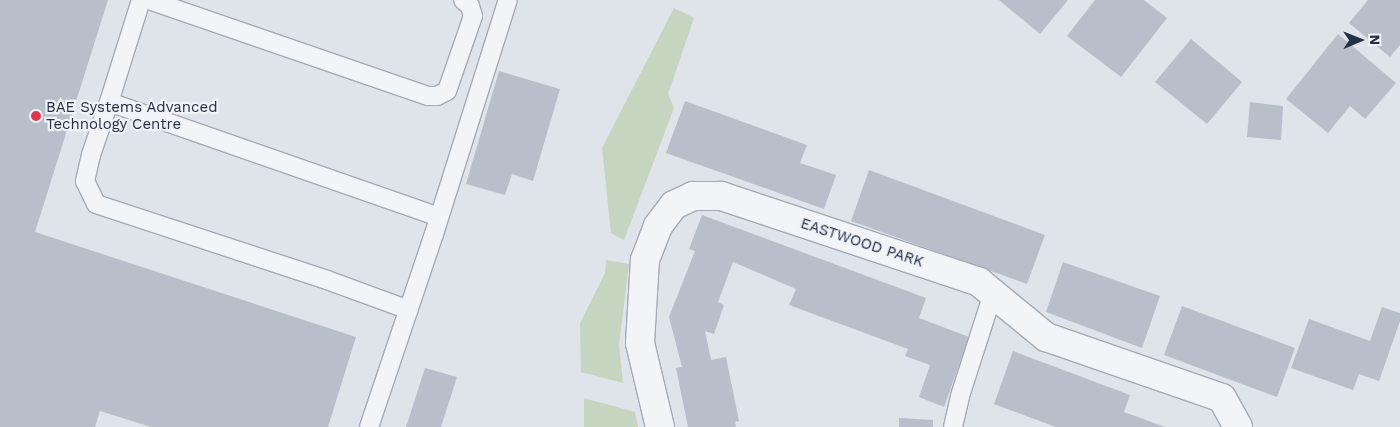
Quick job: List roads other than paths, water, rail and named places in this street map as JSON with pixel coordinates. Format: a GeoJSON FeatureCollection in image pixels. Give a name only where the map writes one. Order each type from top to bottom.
{"type":"FeatureCollection","features":[{"type":"Feature","properties":{"kind":"street","name":"EASTWOOD PARK"},"geometry":{"type":"LineString","coordinates":[[660,427],[640,343],[646,260],[658,226],[674,205],[693,196],[721,196],[979,282],[1046,337],[1222,398],[1238,427]]}},
{"type":"Feature","properties":{"kind":"lane"},"geometry":{"type":"LineString","coordinates":[[141,0],[91,155],[85,181],[96,204],[327,280],[409,310]]}},
{"type":"Feature","properties":{"kind":"lane"},"geometry":{"type":"LineString","coordinates":[[149,0],[428,96],[438,96],[447,91],[472,16],[470,6],[463,0]]}},
{"type":"Feature","properties":{"kind":"lane"},"geometry":{"type":"LineString","coordinates":[[369,427],[409,310],[508,0]]}},
{"type":"Feature","properties":{"kind":"lane"},"geometry":{"type":"LineString","coordinates":[[109,102],[439,217]]}},
{"type":"Feature","properties":{"kind":"lane"},"geometry":{"type":"LineString","coordinates":[[954,427],[960,396],[993,293]]}},
{"type":"Feature","properties":{"kind":"place","name":"BAE Systems Advanced Technology Centre"},"geometry":{"type":"Point","coordinates":[36,116]}}]}
